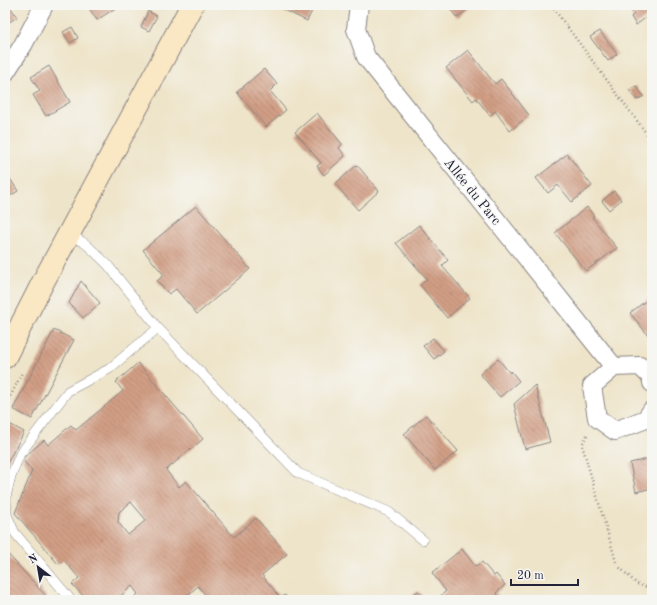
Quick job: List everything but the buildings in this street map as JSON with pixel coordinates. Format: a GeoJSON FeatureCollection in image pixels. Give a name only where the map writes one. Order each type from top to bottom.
{"type":"FeatureCollection","features":[{"type":"Feature","properties":{"kind":"main road"},"geometry":{"type":"LineString","coordinates":[[5,357],[192,5]]}},
{"type":"Feature","properties":{"kind":"street"},"geometry":{"type":"LineString","coordinates":[[5,73],[23,45],[44,5]]}},
{"type":"Feature","properties":{"kind":"street","name":"Allée du Parc"},"geometry":{"type":"LineString","coordinates":[[359,5],[356,29],[366,57],[614,367]]}},
{"type":"Feature","properties":{"kind":"street"},"geometry":{"type":"LineString","coordinates":[[652,383],[652,378],[640,366],[614,367],[592,386],[597,418],[615,430],[646,419],[652,410]]}},
{"type":"Feature","properties":{"kind":"lane"},"geometry":{"type":"LineString","coordinates":[[69,234],[86,244],[108,264],[158,328],[298,473],[390,512],[423,540]]}},
{"type":"Feature","properties":{"kind":"lane"},"geometry":{"type":"LineString","coordinates":[[71,600],[15,534],[7,515],[6,497],[11,476],[20,454],[68,390],[109,369],[158,328]]}},
{"type":"Feature","properties":{"kind":"path"},"geometry":{"type":"LineString","coordinates":[[551,5],[652,141]]}},
{"type":"Feature","properties":{"kind":"path"},"geometry":{"type":"LineString","coordinates":[[597,418],[582,445],[617,565],[637,584],[652,589]]}}]}
